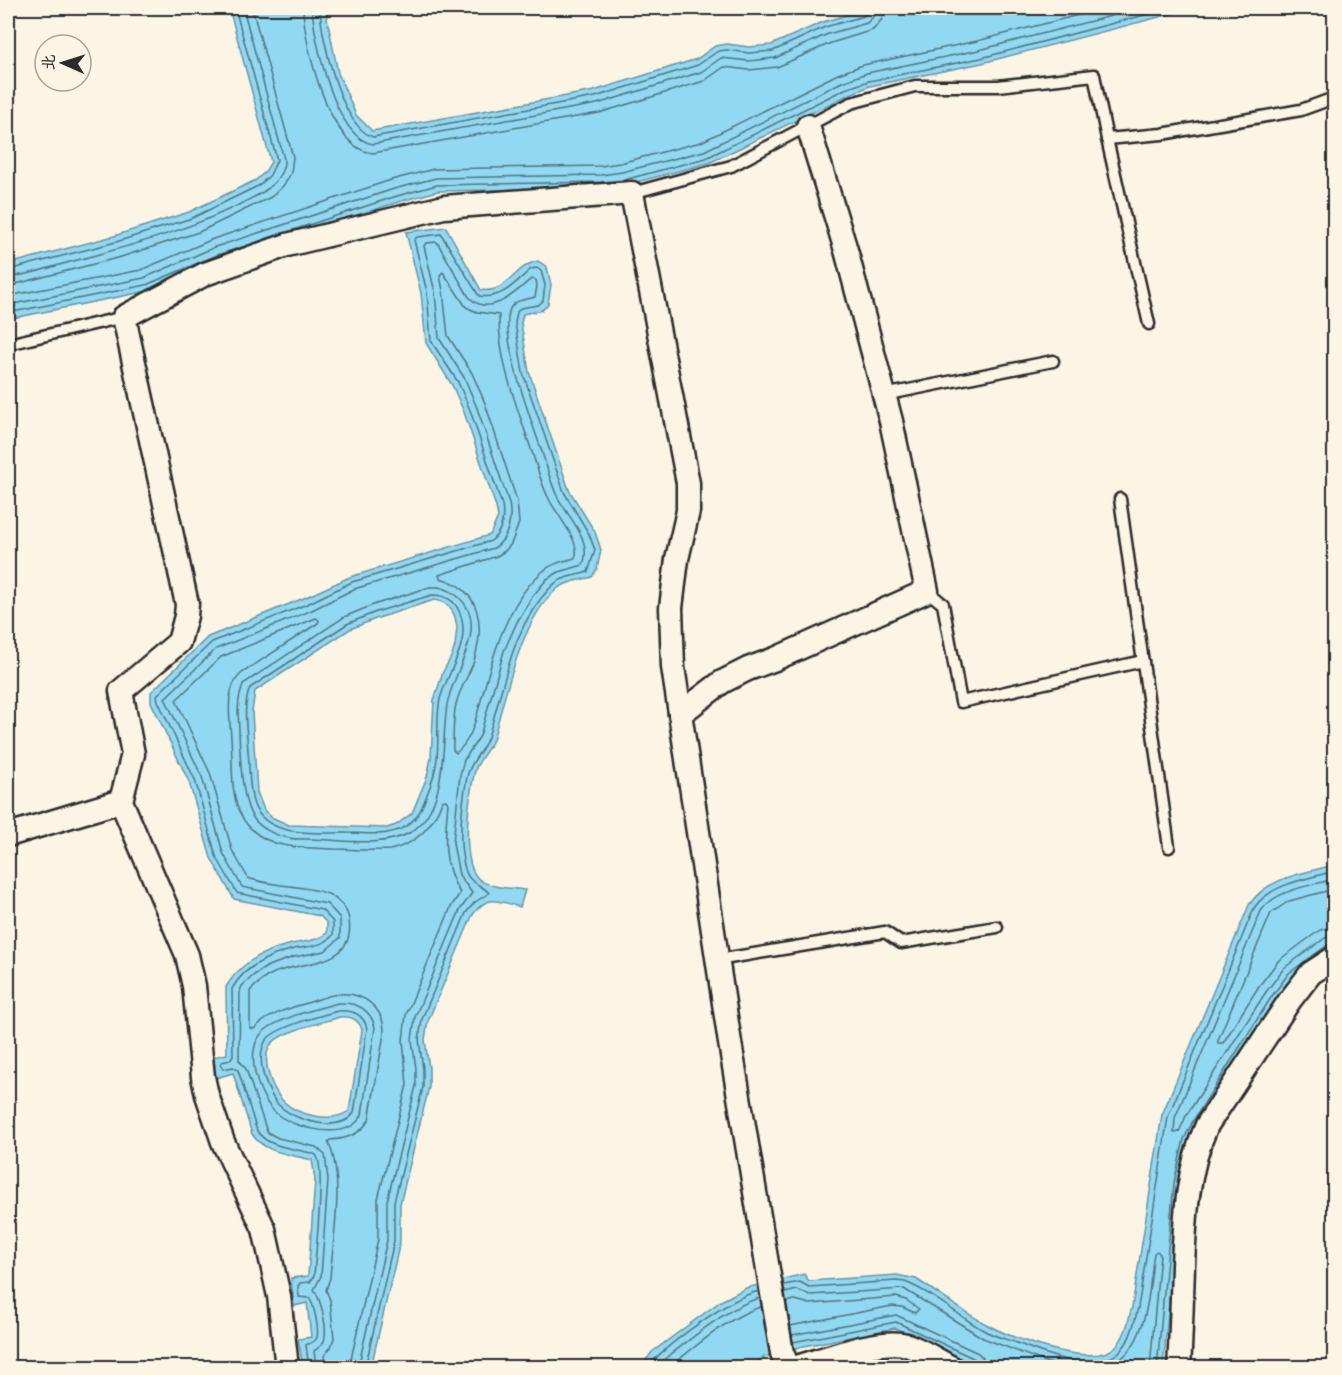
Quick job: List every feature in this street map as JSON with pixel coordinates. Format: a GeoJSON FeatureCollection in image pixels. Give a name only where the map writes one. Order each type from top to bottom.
{"type":"FeatureCollection","features":[{"type":"Feature","properties":{"kind":"street"},"geometry":{"type":"LineString","coordinates":[[680,714],[722,682],[748,669],[927,591],[884,395],[846,250],[808,126]]}},
{"type":"Feature","properties":{"kind":"street"},"geometry":{"type":"LineString","coordinates":[[287,1368],[279,1296],[264,1229],[223,1142],[202,1077],[194,986],[187,955],[121,801],[133,754],[122,691],[179,642],[185,623],[187,604],[124,317],[205,274],[287,245],[444,207],[632,193],[688,483],[688,511],[676,559],[671,608],[673,667],[717,960],[765,1252],[788,1363],[874,1345],[895,1343],[916,1350],[952,1368]]}},
{"type":"Feature","properties":{"kind":"street"},"geometry":{"type":"LineString","coordinates":[[8,835],[121,801]]}},
{"type":"Feature","properties":{"kind":"street"},"geometry":{"type":"LineString","coordinates":[[1179,1368],[1186,1210],[1193,1167],[1202,1135],[1290,1000],[1311,973],[1335,958]]}},
{"type":"Feature","properties":{"kind":"lane"},"geometry":{"type":"LineString","coordinates":[[632,193],[731,166],[850,103],[915,86],[998,86],[1094,75],[1149,324]]}},
{"type":"Feature","properties":{"kind":"lane"},"geometry":{"type":"LineString","coordinates":[[1107,139],[1162,134],[1301,110],[1335,98]]}},
{"type":"Feature","properties":{"kind":"lane"},"geometry":{"type":"LineString","coordinates":[[8,344],[124,317]]}},
{"type":"Feature","properties":{"kind":"lane"},"geometry":{"type":"LineString","coordinates":[[884,395],[1053,361]]}},
{"type":"Feature","properties":{"kind":"lane"},"geometry":{"type":"LineString","coordinates":[[1120,499],[1169,847]]}},
{"type":"Feature","properties":{"kind":"lane"},"geometry":{"type":"LineString","coordinates":[[927,591],[943,604],[961,702],[1143,661]]}},
{"type":"Feature","properties":{"kind":"lane"},"geometry":{"type":"LineString","coordinates":[[717,960],[885,932],[901,943],[997,927]]}},
{"type":"Feature","properties":{"kind":"water"},"geometry":{"type":"Polygon","coordinates":[[[229,8],[325,8],[338,73],[356,115],[372,131],[594,91],[697,59],[715,46],[771,45],[823,22],[871,8],[1194,8],[982,63],[870,86],[709,163],[625,185],[602,188],[438,191],[220,260],[148,291],[8,319],[8,264],[114,236],[189,212],[256,180],[265,172],[271,162],[229,8]]]}},
{"type":"Feature","properties":{"kind":"water"},"geometry":{"type":"Polygon","coordinates":[[[446,227],[481,290],[498,288],[523,268],[538,261],[547,267],[551,285],[548,304],[542,310],[523,314],[521,323],[529,372],[569,490],[595,532],[601,550],[597,569],[592,577],[561,586],[545,602],[534,618],[516,659],[493,740],[476,768],[473,778],[467,826],[470,859],[474,872],[480,880],[490,885],[525,890],[520,907],[499,901],[488,901],[477,909],[428,1021],[425,1040],[429,1087],[400,1204],[400,1242],[371,1367],[303,1367],[298,1339],[311,1337],[307,1303],[294,1306],[291,1278],[308,1276],[315,1180],[312,1160],[279,1152],[257,1141],[252,1134],[233,1073],[216,1078],[213,1057],[227,1054],[226,987],[238,971],[263,954],[323,936],[327,933],[327,923],[320,916],[234,899],[211,858],[189,782],[151,702],[151,692],[208,637],[350,577],[490,535],[498,517],[496,507],[464,412],[452,385],[426,343],[421,293],[406,232],[446,227]],[[434,600],[350,629],[255,691],[252,712],[257,792],[264,810],[271,817],[289,825],[387,828],[396,825],[412,813],[427,777],[431,758],[434,700],[455,646],[457,627],[451,608],[443,602],[434,600]],[[340,1017],[285,1035],[272,1043],[268,1049],[267,1065],[275,1090],[284,1102],[298,1111],[316,1116],[334,1117],[349,1111],[362,1030],[354,1019],[340,1017]]]}},
{"type":"Feature","properties":{"kind":"water"},"geometry":{"type":"Polygon","coordinates":[[[1334,865],[1334,948],[1180,1184],[1163,1367],[978,1367],[895,1328],[804,1346],[764,1357],[749,1367],[640,1368],[652,1352],[721,1301],[746,1288],[804,1274],[809,1281],[897,1275],[916,1279],[986,1324],[1031,1343],[1050,1349],[1087,1355],[1103,1353],[1114,1348],[1124,1334],[1132,1307],[1162,1115],[1249,905],[1266,888],[1276,882],[1334,865]]]}}]}
